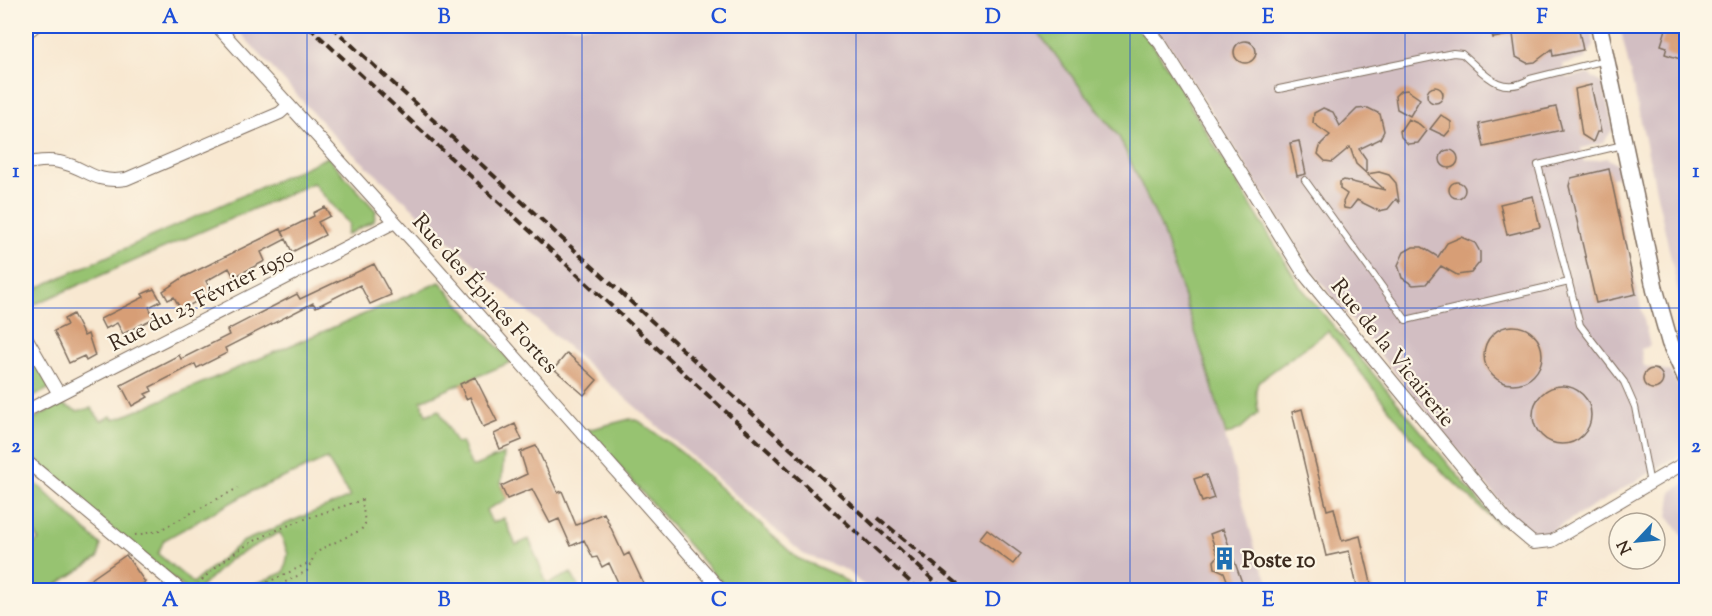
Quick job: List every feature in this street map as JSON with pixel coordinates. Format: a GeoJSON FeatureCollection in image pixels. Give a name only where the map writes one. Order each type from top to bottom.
{"type":"FeatureCollection","features":[{"type":"Feature","properties":{"kind":"street"},"geometry":{"type":"LineString","coordinates":[[26,33],[35,26]]}},
{"type":"Feature","properties":{"kind":"street","name":"Rue des Épines Fortes"},"geometry":{"type":"LineString","coordinates":[[218,26],[395,222],[721,591]]}},
{"type":"Feature","properties":{"kind":"street","name":"Rue de la Vicairerie"},"geometry":{"type":"LineString","coordinates":[[1145,26],[1160,43],[1304,274],[1518,533],[1533,543],[1552,542],[1686,462]]}},
{"type":"Feature","properties":{"kind":"street"},"geometry":{"type":"LineString","coordinates":[[1599,26],[1655,290],[1670,343],[1686,378]]}},
{"type":"Feature","properties":{"kind":"street"},"geometry":{"type":"LineString","coordinates":[[26,163],[60,162],[97,179],[110,181],[126,179],[280,113],[289,105]]}},
{"type":"Feature","properties":{"kind":"street","name":"Rue du 23 Février 1950"},"geometry":{"type":"LineString","coordinates":[[26,411],[395,222]]}},
{"type":"Feature","properties":{"kind":"street"},"geometry":{"type":"LineString","coordinates":[[26,337],[59,394]]}},
{"type":"Feature","properties":{"kind":"street"},"geometry":{"type":"LineString","coordinates":[[26,461],[181,591]]}},
{"type":"Feature","properties":{"kind":"lane"},"geometry":{"type":"LineString","coordinates":[[1280,89],[1453,53],[1462,54],[1477,70],[1504,84],[1523,83],[1530,78],[1607,60]]}},
{"type":"Feature","properties":{"kind":"lane"},"geometry":{"type":"LineString","coordinates":[[1624,145],[1538,165],[1580,326],[1624,382],[1635,407],[1650,485]]}},
{"type":"Feature","properties":{"kind":"lane"},"geometry":{"type":"LineString","coordinates":[[1305,180],[1406,320],[1569,282]]}},
{"type":"Feature","properties":{"kind":"path"},"geometry":{"type":"LineString","coordinates":[[124,543],[129,536],[158,531],[238,488]]}},
{"type":"Feature","properties":{"kind":"path"},"geometry":{"type":"LineString","coordinates":[[192,591],[220,562],[257,537],[362,500],[365,524],[362,530],[323,548],[311,562],[251,591]]}},
{"type":"Feature","properties":{"kind":"path"},"geometry":{"type":"LineString","coordinates":[[270,591],[300,576],[310,567],[311,562]]}},
{"type":"Feature","properties":{"kind":"shaded area"},"geometry":{"type":"Polygon","coordinates":[[[234,26],[1033,26],[1119,137],[1161,227],[1206,365],[1259,563],[1274,590],[869,590],[846,570],[803,554],[506,293],[337,139],[234,26]]]}},
{"type":"Feature","properties":{"kind":"shaded area"},"geometry":{"type":"Polygon","coordinates":[[[1154,26],[1590,26],[1594,45],[1585,59],[1563,64],[1566,78],[1588,74],[1603,84],[1613,129],[1603,143],[1581,148],[1584,162],[1607,158],[1621,167],[1623,176],[1611,178],[1650,346],[1641,349],[1644,366],[1670,371],[1686,399],[1686,452],[1544,535],[1524,531],[1315,275],[1172,49],[1154,26]]]}},
{"type":"Feature","properties":{"kind":"shaded area"},"geometry":{"type":"Polygon","coordinates":[[[1620,26],[1686,26],[1686,325],[1683,313],[1620,26]]]}},
{"type":"Feature","properties":{"kind":"shaded area"},"geometry":{"type":"Polygon","coordinates":[[[1686,483],[1686,541],[1668,516],[1672,491],[1686,483]]]}},
{"type":"Feature","properties":{"kind":"green space"},"geometry":{"type":"Polygon","coordinates":[[[1033,26],[1137,26],[1156,49],[1300,286],[1500,526],[1427,457],[1328,331],[1258,382],[1256,390],[1258,413],[1240,429],[1226,435],[1161,227],[1119,137],[1033,26]]]}},
{"type":"Feature","properties":{"kind":"green space"},"geometry":{"type":"Polygon","coordinates":[[[328,157],[376,211],[374,221],[346,235],[349,224],[313,183],[26,308],[26,293],[328,157]]]}},
{"type":"Feature","properties":{"kind":"green space"},"geometry":{"type":"Polygon","coordinates":[[[440,282],[511,362],[421,401],[426,415],[439,410],[456,443],[461,442],[472,467],[504,454],[501,486],[507,499],[486,510],[492,523],[504,518],[516,545],[529,539],[547,584],[571,573],[580,590],[242,590],[284,572],[288,554],[280,532],[230,559],[198,590],[186,589],[86,508],[26,452],[26,423],[61,404],[77,411],[91,408],[101,421],[111,416],[113,419],[440,282]],[[327,459],[250,492],[164,540],[158,554],[193,583],[242,542],[350,497],[327,459]]]}},
{"type":"Feature","properties":{"kind":"green space"},"geometry":{"type":"Polygon","coordinates":[[[26,344],[50,388],[26,401],[26,344]]]}},
{"type":"Feature","properties":{"kind":"green space"},"geometry":{"type":"Polygon","coordinates":[[[630,419],[639,421],[681,452],[797,558],[839,576],[856,590],[728,590],[587,430],[630,419]]]}},
{"type":"Feature","properties":{"kind":"green space"},"geometry":{"type":"Polygon","coordinates":[[[26,474],[101,545],[98,558],[49,590],[29,589],[26,583],[26,549],[39,540],[26,519],[26,474]]]}},
{"type":"Feature","properties":{"kind":"building"},"geometry":{"type":"Polygon","coordinates":[[[1490,26],[1578,26],[1583,50],[1553,56],[1552,49],[1535,62],[1527,63],[1516,57],[1513,34],[1493,38],[1490,26]]]}},
{"type":"Feature","properties":{"kind":"building"},"geometry":{"type":"Polygon","coordinates":[[[1667,26],[1686,26],[1686,61],[1665,54],[1667,47],[1661,45],[1667,26]]]}},
{"type":"Feature","properties":{"kind":"building"},"geometry":{"type":"Polygon","coordinates":[[[1241,41],[1249,41],[1256,48],[1256,56],[1249,63],[1241,63],[1234,56],[1234,48],[1241,41]]]}},
{"type":"Feature","properties":{"kind":"building"},"geometry":{"type":"Polygon","coordinates":[[[1591,85],[1601,132],[1597,132],[1593,142],[1582,135],[1575,89],[1591,85]]]}},
{"type":"Feature","properties":{"kind":"building"},"geometry":{"type":"Polygon","coordinates":[[[1435,87],[1441,89],[1443,95],[1441,101],[1435,103],[1429,101],[1427,95],[1429,89],[1435,87]]]}},
{"type":"Feature","properties":{"kind":"building"},"geometry":{"type":"Polygon","coordinates":[[[1407,90],[1420,99],[1410,116],[1397,109],[1395,96],[1400,91],[1407,90]]]}},
{"type":"Feature","properties":{"kind":"building"},"geometry":{"type":"Polygon","coordinates":[[[1556,107],[1562,130],[1484,147],[1479,124],[1556,107]]]}},
{"type":"Feature","properties":{"kind":"building"},"geometry":{"type":"Polygon","coordinates":[[[1323,108],[1333,112],[1340,126],[1357,109],[1368,108],[1380,114],[1384,131],[1380,139],[1359,149],[1366,159],[1366,173],[1356,164],[1350,147],[1332,162],[1325,161],[1318,154],[1321,144],[1330,135],[1313,123],[1314,113],[1323,108]]]}},
{"type":"Feature","properties":{"kind":"building"},"geometry":{"type":"Polygon","coordinates":[[[1441,115],[1451,122],[1451,129],[1445,136],[1430,129],[1441,115]]]}},
{"type":"Feature","properties":{"kind":"building"},"geometry":{"type":"Polygon","coordinates":[[[1408,119],[1427,131],[1418,143],[1408,144],[1401,137],[1400,131],[1408,119]]]}},
{"type":"Feature","properties":{"kind":"building"},"geometry":{"type":"Polygon","coordinates":[[[1299,141],[1306,174],[1297,176],[1290,143],[1299,141]]]}},
{"type":"Feature","properties":{"kind":"building"},"geometry":{"type":"Polygon","coordinates":[[[1445,150],[1453,150],[1458,155],[1456,166],[1445,168],[1440,163],[1440,155],[1445,150]]]}},
{"type":"Feature","properties":{"kind":"building"},"geometry":{"type":"Polygon","coordinates":[[[1609,169],[1636,294],[1596,303],[1569,186],[1571,178],[1609,169]]]}},
{"type":"Feature","properties":{"kind":"building"},"geometry":{"type":"Polygon","coordinates":[[[1379,172],[1389,175],[1396,183],[1399,202],[1396,199],[1388,209],[1379,211],[1357,200],[1350,209],[1344,208],[1343,202],[1347,194],[1340,189],[1340,182],[1344,180],[1385,190],[1367,174],[1379,172]]]}},
{"type":"Feature","properties":{"kind":"building"},"geometry":{"type":"Polygon","coordinates":[[[1457,182],[1465,190],[1457,198],[1449,190],[1457,182]]]}},
{"type":"Feature","properties":{"kind":"building"},"geometry":{"type":"Polygon","coordinates":[[[1533,196],[1540,227],[1507,235],[1500,204],[1533,196]]]}},
{"type":"Feature","properties":{"kind":"building"},"geometry":{"type":"Polygon","coordinates":[[[325,207],[330,216],[318,222],[325,235],[292,252],[286,239],[261,252],[265,261],[234,277],[229,268],[206,281],[212,293],[181,310],[174,297],[168,300],[163,291],[184,277],[281,229],[282,232],[314,216],[313,213],[325,207]]]}},
{"type":"Feature","properties":{"kind":"building"},"geometry":{"type":"Polygon","coordinates":[[[1461,237],[1475,243],[1480,252],[1480,262],[1471,273],[1457,275],[1441,266],[1426,284],[1413,285],[1402,278],[1398,265],[1404,252],[1413,247],[1422,247],[1438,257],[1447,243],[1461,237]]]}},
{"type":"Feature","properties":{"kind":"building"},"geometry":{"type":"Polygon","coordinates":[[[374,264],[391,295],[370,304],[360,285],[316,307],[313,303],[225,348],[227,353],[197,368],[195,364],[150,387],[152,391],[145,394],[148,397],[132,406],[121,385],[179,355],[181,359],[229,335],[227,330],[297,294],[300,299],[374,264]]]}},
{"type":"Feature","properties":{"kind":"building"},"geometry":{"type":"Polygon","coordinates":[[[154,289],[161,301],[149,307],[154,318],[123,334],[117,323],[105,329],[100,319],[144,297],[142,294],[154,289]]]}},
{"type":"Feature","properties":{"kind":"building"},"geometry":{"type":"Polygon","coordinates":[[[73,314],[84,336],[88,334],[95,356],[86,361],[84,356],[69,363],[54,331],[67,325],[64,319],[73,314]]]}},
{"type":"Feature","properties":{"kind":"building"},"geometry":{"type":"Polygon","coordinates":[[[1513,326],[1524,328],[1537,339],[1542,355],[1540,366],[1529,379],[1513,384],[1502,382],[1489,371],[1484,355],[1486,344],[1497,331],[1513,326]]]}},
{"type":"Feature","properties":{"kind":"building"},"geometry":{"type":"Polygon","coordinates":[[[567,353],[597,380],[584,395],[554,369],[567,353]]]}},
{"type":"Feature","properties":{"kind":"building"},"geometry":{"type":"Polygon","coordinates":[[[1653,369],[1660,372],[1663,379],[1660,386],[1653,389],[1646,386],[1643,379],[1646,372],[1653,369]]]}},
{"type":"Feature","properties":{"kind":"building"},"geometry":{"type":"Polygon","coordinates":[[[475,377],[497,421],[483,427],[470,397],[466,399],[460,384],[475,377]]]}},
{"type":"Feature","properties":{"kind":"building"},"geometry":{"type":"Polygon","coordinates":[[[1562,386],[1573,388],[1586,399],[1591,415],[1589,426],[1578,439],[1562,444],[1551,442],[1538,431],[1533,415],[1535,404],[1546,391],[1562,386]]]}},
{"type":"Feature","properties":{"kind":"building"},"geometry":{"type":"Polygon","coordinates":[[[1302,409],[1327,510],[1334,508],[1342,541],[1360,536],[1373,591],[1358,591],[1349,551],[1326,556],[1292,412],[1302,409]]]}},
{"type":"Feature","properties":{"kind":"building"},"geometry":{"type":"Polygon","coordinates":[[[515,424],[522,440],[500,449],[494,434],[515,424]]]}},
{"type":"Feature","properties":{"kind":"building"},"geometry":{"type":"Polygon","coordinates":[[[536,446],[558,493],[562,491],[576,525],[604,513],[624,556],[629,553],[647,591],[622,591],[609,563],[602,567],[597,557],[593,558],[584,540],[571,546],[559,519],[550,523],[532,489],[507,499],[501,486],[527,474],[520,452],[536,446]]]}},
{"type":"Feature","properties":{"kind":"building"},"geometry":{"type":"Polygon","coordinates":[[[1206,475],[1214,498],[1202,502],[1194,479],[1206,475]]]}},
{"type":"Feature","properties":{"kind":"building"},"geometry":{"type":"Polygon","coordinates":[[[987,529],[1021,554],[1013,564],[979,539],[987,529]]]}},
{"type":"Feature","properties":{"kind":"building","name":"Poste 10"},"geometry":{"type":"Polygon","coordinates":[[[1223,529],[1245,591],[1231,591],[1224,572],[1215,568],[1214,561],[1218,556],[1210,534],[1223,529]]]}},
{"type":"Feature","properties":{"kind":"building"},"geometry":{"type":"Polygon","coordinates":[[[126,555],[145,582],[132,591],[74,591],[126,555]]]}},
{"type":"Feature","properties":{"kind":"railway"},"geometry":{"type":"LineString","coordinates":[[308,26],[919,590]]}},
{"type":"Feature","properties":{"kind":"railway"},"geometry":{"type":"LineString","coordinates":[[331,26],[944,590]]}},
{"type":"Feature","properties":{"kind":"railway"},"geometry":{"type":"LineString","coordinates":[[878,518],[965,590]]}},
{"type":"Feature","properties":{"kind":"place","name":"Poste 10"},"geometry":{"type":"Point","coordinates":[1224,559]}}]}
